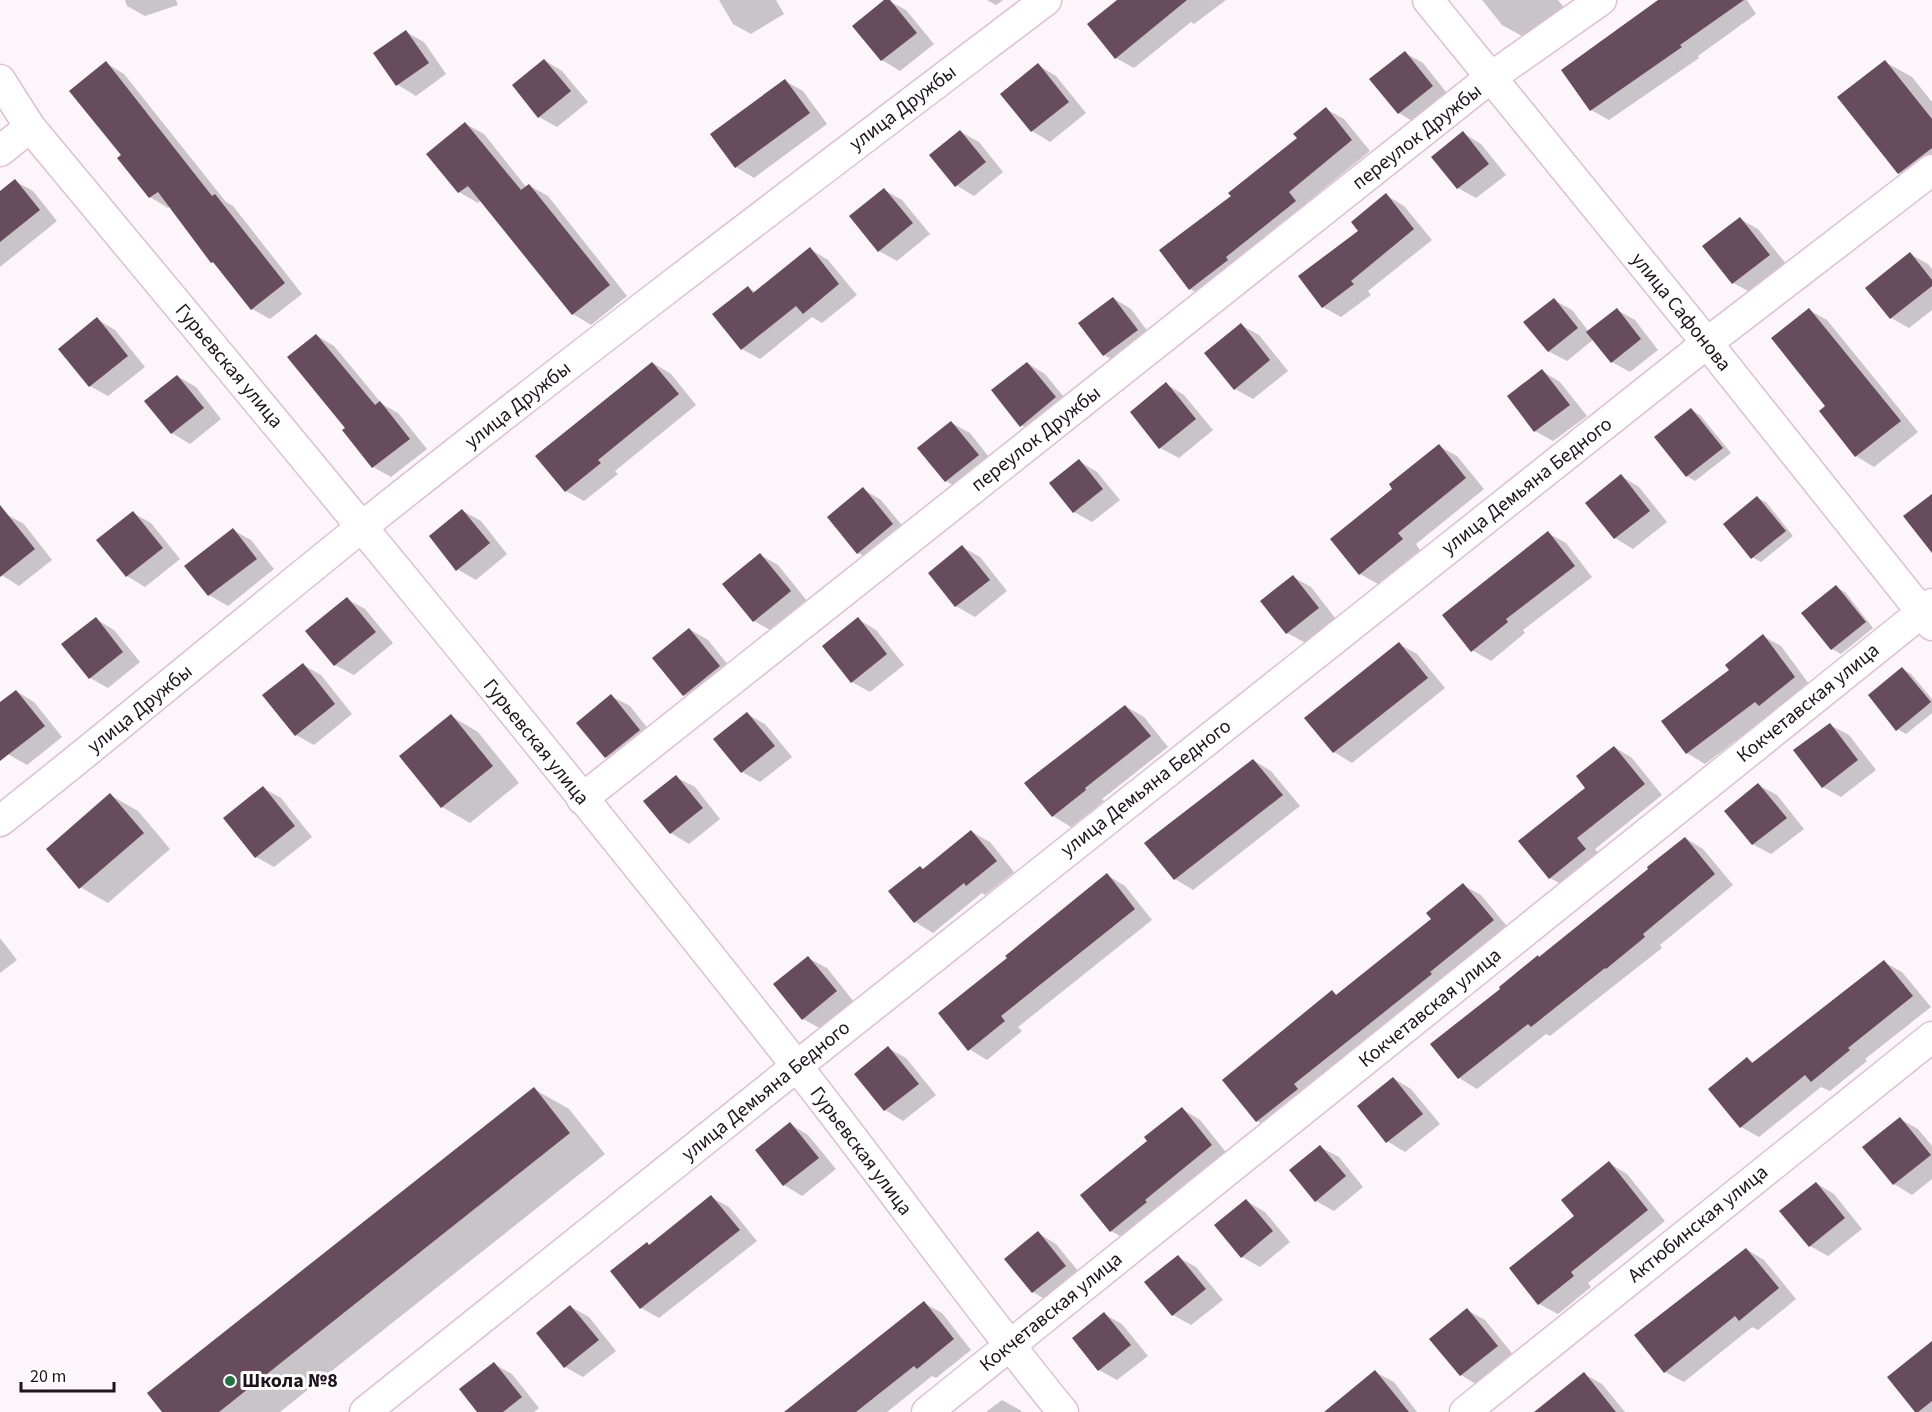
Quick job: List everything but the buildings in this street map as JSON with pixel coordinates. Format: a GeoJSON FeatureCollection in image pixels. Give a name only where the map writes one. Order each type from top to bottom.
{"type":"FeatureCollection","features":[{"type":"Feature","properties":{"kind":"street","name":"улица Дружбы"},"geometry":{"type":"LineString","coordinates":[[0,821],[363,527],[638,311],[1046,0]]}},
{"type":"Feature","properties":{"kind":"street","name":"улица Сафонова"},"geometry":{"type":"LineString","coordinates":[[1428,0],[1928,614]]}},
{"type":"Feature","properties":{"kind":"street","name":"переулок Дружбы"},"geometry":{"type":"LineString","coordinates":[[582,799],[1490,78],[1601,0]]}},
{"type":"Feature","properties":{"kind":"street","name":"Гурьевская улица"},"geometry":{"type":"LineString","coordinates":[[0,80],[30,127],[363,527],[796,1066],[1009,1346],[1063,1412]]}},
{"type":"Feature","properties":{"kind":"street"},"geometry":{"type":"LineString","coordinates":[[0,151],[30,127]]}},
{"type":"Feature","properties":{"kind":"street","name":"улица Демьяна Бедного"},"geometry":{"type":"LineString","coordinates":[[365,1412],[796,1066],[1707,343],[1932,170]]}},
{"type":"Feature","properties":{"kind":"street","name":"Кокчетавская улица"},"geometry":{"type":"LineString","coordinates":[[927,1412],[1928,614]]}},
{"type":"Feature","properties":{"kind":"street","name":"Актюбинская улица"},"geometry":{"type":"LineString","coordinates":[[1465,1412],[1932,1037]]}},
{"type":"Feature","properties":{"kind":"place","name":"Школа №8"},"geometry":{"type":"Point","coordinates":[230,1381]}}]}
